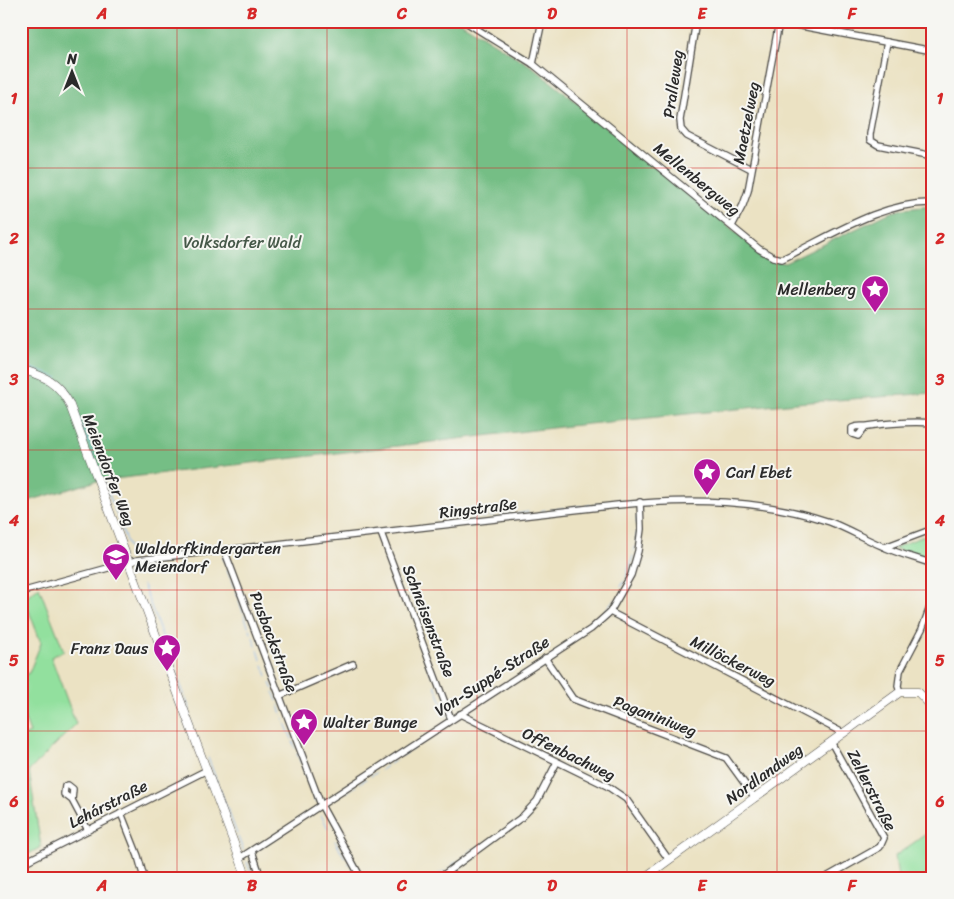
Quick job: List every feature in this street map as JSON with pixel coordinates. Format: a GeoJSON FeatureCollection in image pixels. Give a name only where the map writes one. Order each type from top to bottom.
{"type":"FeatureCollection","features":[{"type":"Feature","properties":{"kind":"street","name":"Mellenbergweg"},"geometry":{"type":"LineString","coordinates":[[464,21],[533,64],[759,249],[772,257],[782,259],[874,215],[896,207],[933,203]]}},
{"type":"Feature","properties":{"kind":"street"},"geometry":{"type":"LineString","coordinates":[[533,64],[542,21]]}},
{"type":"Feature","properties":{"kind":"street","name":"Pralleweg"},"geometry":{"type":"LineString","coordinates":[[696,21],[680,120],[681,129],[687,136],[751,169]]}},
{"type":"Feature","properties":{"kind":"street"},"geometry":{"type":"LineString","coordinates":[[777,22],[933,51]]}},
{"type":"Feature","properties":{"kind":"street","name":"Maetzelweg"},"geometry":{"type":"LineString","coordinates":[[732,226],[743,205],[751,169],[777,22]]}},
{"type":"Feature","properties":{"kind":"street"},"geometry":{"type":"LineString","coordinates":[[887,42],[870,140],[878,145],[933,156]]}},
{"type":"Feature","properties":{"kind":"street","name":"Meiendorfer Weg"},"geometry":{"type":"LineString","coordinates":[[21,369],[45,377],[60,386],[69,402],[188,716],[200,734],[204,761],[247,878]]}},
{"type":"Feature","properties":{"kind":"street"},"geometry":{"type":"LineString","coordinates":[[865,427],[895,422],[933,423]]}},
{"type":"Feature","properties":{"kind":"street","name":"Ringstraße"},"geometry":{"type":"LineString","coordinates":[[21,592],[129,562],[640,502],[689,500],[730,501],[830,522],[884,547],[933,564]]}},
{"type":"Feature","properties":{"kind":"street","name":"Von-Suppé-Straße"},"geometry":{"type":"LineString","coordinates":[[240,858],[591,628],[610,612],[631,575],[638,551],[641,528],[640,502]]}},
{"type":"Feature","properties":{"kind":"street"},"geometry":{"type":"LineString","coordinates":[[884,547],[933,528]]}},
{"type":"Feature","properties":{"kind":"street","name":"Schneisenstraße"},"geometry":{"type":"LineString","coordinates":[[381,533],[451,719]]}},
{"type":"Feature","properties":{"kind":"street","name":"Pusbackstraße"},"geometry":{"type":"LineString","coordinates":[[225,552],[321,805],[361,878]]}},
{"type":"Feature","properties":{"kind":"street"},"geometry":{"type":"LineString","coordinates":[[933,599],[922,629],[900,672],[898,686],[900,692],[918,692],[929,698],[933,708]]}},
{"type":"Feature","properties":{"kind":"street","name":"Millöckerweg"},"geometry":{"type":"LineString","coordinates":[[610,612],[843,734]]}},
{"type":"Feature","properties":{"kind":"street","name":"Paganiniweg"},"geometry":{"type":"LineString","coordinates":[[545,658],[573,699],[726,758],[755,798]]}},
{"type":"Feature","properties":{"kind":"street"},"geometry":{"type":"LineString","coordinates":[[279,696],[353,664]]}},
{"type":"Feature","properties":{"kind":"street","name":"Nordlandweg"},"geometry":{"type":"LineString","coordinates":[[644,878],[900,692]]}},
{"type":"Feature","properties":{"kind":"street","name":"Offenbachweg"},"geometry":{"type":"LineString","coordinates":[[460,714],[607,786],[626,799],[669,860]]}},
{"type":"Feature","properties":{"kind":"street","name":"Zellerstraße"},"geometry":{"type":"LineString","coordinates":[[825,878],[880,847],[884,841],[832,742]]}},
{"type":"Feature","properties":{"kind":"street"},"geometry":{"type":"LineString","coordinates":[[439,878],[522,818],[538,801],[557,762]]}},
{"type":"Feature","properties":{"kind":"street","name":"Lehárstraße"},"geometry":{"type":"LineString","coordinates":[[22,863],[207,770]]}},
{"type":"Feature","properties":{"kind":"street"},"geometry":{"type":"LineString","coordinates":[[72,800],[88,830]]}},
{"type":"Feature","properties":{"kind":"street"},"geometry":{"type":"LineString","coordinates":[[121,813],[138,856],[144,878]]}},
{"type":"Feature","properties":{"kind":"street"},"geometry":{"type":"LineString","coordinates":[[252,851],[261,878]]}},
{"type":"Feature","properties":{"kind":"green space","name":"Volksdorfer Wald"},"geometry":{"type":"Polygon","coordinates":[[[21,21],[459,21],[534,68],[772,261],[785,263],[889,213],[903,209],[933,206],[933,393],[796,403],[569,426],[97,481],[21,503],[21,21]]]}},
{"type":"Feature","properties":{"kind":"green space"},"geometry":{"type":"Polygon","coordinates":[[[933,532],[932,561],[894,548],[933,532]]]}},
{"type":"Feature","properties":{"kind":"green space"},"geometry":{"type":"Polygon","coordinates":[[[39,587],[64,651],[51,657],[76,724],[29,771],[41,847],[25,856],[21,845],[21,737],[30,733],[21,709],[21,676],[29,673],[41,643],[24,598],[39,587]]]}},
{"type":"Feature","properties":{"kind":"green space"},"geometry":{"type":"Polygon","coordinates":[[[933,829],[933,873],[930,878],[898,878],[895,856],[933,829]]]}},
{"type":"Feature","properties":{"kind":"waterway"},"geometry":{"type":"LineString","coordinates":[[21,364],[58,378]]}},
{"type":"Feature","properties":{"kind":"waterway"},"geometry":{"type":"LineString","coordinates":[[66,385],[101,473]]}},
{"type":"Feature","properties":{"kind":"waterway"},"geometry":{"type":"LineString","coordinates":[[103,478],[132,557]]}},
{"type":"Feature","properties":{"kind":"waterway"},"geometry":{"type":"LineString","coordinates":[[594,505],[609,503]]}},
{"type":"Feature","properties":{"kind":"waterway"},"geometry":{"type":"LineString","coordinates":[[586,506],[590,505]]}},
{"type":"Feature","properties":{"kind":"waterway"},"geometry":{"type":"LineString","coordinates":[[572,507],[581,506]]}},
{"type":"Feature","properties":{"kind":"waterway"},"geometry":{"type":"LineString","coordinates":[[551,510],[564,508]]}},
{"type":"Feature","properties":{"kind":"waterway"},"geometry":{"type":"LineString","coordinates":[[541,511],[545,510]]}},
{"type":"Feature","properties":{"kind":"waterway"},"geometry":{"type":"LineString","coordinates":[[517,514],[528,512]]}},
{"type":"Feature","properties":{"kind":"waterway"},"geometry":{"type":"LineString","coordinates":[[501,515],[511,514]]}},
{"type":"Feature","properties":{"kind":"waterway"},"geometry":{"type":"LineString","coordinates":[[489,517],[494,516]]}},
{"type":"Feature","properties":{"kind":"waterway"},"geometry":{"type":"LineString","coordinates":[[637,517],[637,524]]}},
{"type":"Feature","properties":{"kind":"waterway"},"geometry":{"type":"LineString","coordinates":[[472,519],[476,518]]}},
{"type":"Feature","properties":{"kind":"waterway"},"geometry":{"type":"LineString","coordinates":[[636,542],[637,529]]}},
{"type":"Feature","properties":{"kind":"waterway"},"geometry":{"type":"LineString","coordinates":[[360,532],[364,531]]}},
{"type":"Feature","properties":{"kind":"waterway"},"geometry":{"type":"LineString","coordinates":[[380,539],[384,550]]}},
{"type":"Feature","properties":{"kind":"waterway"},"geometry":{"type":"LineString","coordinates":[[634,551],[635,546]]}},
{"type":"Feature","properties":{"kind":"waterway"},"geometry":{"type":"LineString","coordinates":[[385,553],[389,562]]}},
{"type":"Feature","properties":{"kind":"waterway"},"geometry":{"type":"LineString","coordinates":[[626,577],[633,556]]}},
{"type":"Feature","properties":{"kind":"waterway"},"geometry":{"type":"LineString","coordinates":[[223,557],[225,564]]}},
{"type":"Feature","properties":{"kind":"waterway"},"geometry":{"type":"LineString","coordinates":[[227,570],[234,587]]}},
{"type":"Feature","properties":{"kind":"waterway"},"geometry":{"type":"LineString","coordinates":[[621,587],[624,581]]}},
{"type":"Feature","properties":{"kind":"waterway"},"geometry":{"type":"LineString","coordinates":[[143,585],[190,710]]}},
{"type":"Feature","properties":{"kind":"waterway"},"geometry":{"type":"LineString","coordinates":[[236,592],[238,597]]}},
{"type":"Feature","properties":{"kind":"waterway"},"geometry":{"type":"LineString","coordinates":[[605,611],[614,599]]}},
{"type":"Feature","properties":{"kind":"waterway"},"geometry":{"type":"LineString","coordinates":[[239,601],[243,612]]}},
{"type":"Feature","properties":{"kind":"waterway"},"geometry":{"type":"LineString","coordinates":[[244,615],[248,626]]}},
{"type":"Feature","properties":{"kind":"waterway"},"geometry":{"type":"LineString","coordinates":[[250,629],[251,633]]}},
{"type":"Feature","properties":{"kind":"waterway"},"geometry":{"type":"LineString","coordinates":[[253,637],[256,646]]}},
{"type":"Feature","properties":{"kind":"waterway"},"geometry":{"type":"LineString","coordinates":[[420,645],[424,654]]}},
{"type":"Feature","properties":{"kind":"waterway"},"geometry":{"type":"LineString","coordinates":[[258,650],[261,660]]}},
{"type":"Feature","properties":{"kind":"waterway"},"geometry":{"type":"LineString","coordinates":[[425,658],[432,676]]}},
{"type":"Feature","properties":{"kind":"waterway"},"geometry":{"type":"LineString","coordinates":[[263,665],[267,676]]}},
{"type":"Feature","properties":{"kind":"waterway"},"geometry":{"type":"LineString","coordinates":[[270,683],[273,689]]}},
{"type":"Feature","properties":{"kind":"waterway"},"geometry":{"type":"LineString","coordinates":[[435,685],[442,703]]}},
{"type":"Feature","properties":{"kind":"waterway"},"geometry":{"type":"LineString","coordinates":[[274,693],[277,701]]}},
{"type":"Feature","properties":{"kind":"waterway"},"geometry":{"type":"LineString","coordinates":[[279,705],[282,715]]}},
{"type":"Feature","properties":{"kind":"waterway"},"geometry":{"type":"LineString","coordinates":[[444,709],[447,716]]}},
{"type":"Feature","properties":{"kind":"waterway"},"geometry":{"type":"LineString","coordinates":[[285,723],[292,739]]}},
{"type":"Feature","properties":{"kind":"waterway"},"geometry":{"type":"LineString","coordinates":[[422,743],[426,740]]}},
{"type":"Feature","properties":{"kind":"waterway"},"geometry":{"type":"LineString","coordinates":[[293,742],[295,748]]}},
{"type":"Feature","properties":{"kind":"waterway"},"geometry":{"type":"LineString","coordinates":[[410,751],[415,747]]}},
{"type":"Feature","properties":{"kind":"waterway"},"geometry":{"type":"LineString","coordinates":[[402,756],[406,753]]}},
{"type":"Feature","properties":{"kind":"waterway"},"geometry":{"type":"LineString","coordinates":[[297,754],[301,763]]}},
{"type":"Feature","properties":{"kind":"waterway"},"geometry":{"type":"LineString","coordinates":[[208,758],[237,834]]}},
{"type":"Feature","properties":{"kind":"waterway"},"geometry":{"type":"LineString","coordinates":[[390,764],[396,760]]}},
{"type":"Feature","properties":{"kind":"waterway"},"geometry":{"type":"LineString","coordinates":[[381,770],[386,766]]}},
{"type":"Feature","properties":{"kind":"waterway"},"geometry":{"type":"LineString","coordinates":[[549,772],[552,766]]}},
{"type":"Feature","properties":{"kind":"waterway"},"geometry":{"type":"LineString","coordinates":[[303,768],[311,789]]}},
{"type":"Feature","properties":{"kind":"waterway"},"geometry":{"type":"LineString","coordinates":[[371,776],[376,773]]}},
{"type":"Feature","properties":{"kind":"waterway"},"geometry":{"type":"LineString","coordinates":[[360,783],[366,779]]}},
{"type":"Feature","properties":{"kind":"waterway"},"geometry":{"type":"LineString","coordinates":[[347,792],[356,786]]}},
{"type":"Feature","properties":{"kind":"waterway"},"geometry":{"type":"LineString","coordinates":[[314,796],[315,802]]}},
{"type":"Feature","properties":{"kind":"waterway"},"geometry":{"type":"LineString","coordinates":[[321,815],[328,828]]}},
{"type":"Feature","properties":{"kind":"waterway"},"geometry":{"type":"LineString","coordinates":[[238,837],[243,850]]}},
{"type":"Feature","properties":{"kind":"waterway"},"geometry":{"type":"LineString","coordinates":[[335,841],[345,858]]}},
{"type":"Feature","properties":{"kind":"waterway"},"geometry":{"type":"LineString","coordinates":[[466,855],[473,849]]}},
{"type":"Feature","properties":{"kind":"waterway"},"geometry":{"type":"LineString","coordinates":[[452,865],[457,861]]}},
{"type":"Feature","properties":{"kind":"waterway"},"geometry":{"type":"LineString","coordinates":[[247,862],[253,878]]}},
{"type":"Feature","properties":{"kind":"waterway"},"geometry":{"type":"LineString","coordinates":[[352,869],[356,875]]}},
{"type":"Feature","properties":{"kind":"waterway"},"geometry":{"type":"LineString","coordinates":[[439,874],[444,871]]}},
{"type":"Feature","properties":{"kind":"place","name":"Mellenberg"},"geometry":{"type":"Point","coordinates":[875,313]}},
{"type":"Feature","properties":{"kind":"place","name":"Carl Ebet"},"geometry":{"type":"Point","coordinates":[707,496]}},
{"type":"Feature","properties":{"kind":"place","name":"Waldorfkindergarten Meiendorf"},"geometry":{"type":"Point","coordinates":[116,581]}},
{"type":"Feature","properties":{"kind":"place","name":"Franz Daus"},"geometry":{"type":"Point","coordinates":[167,672]}},
{"type":"Feature","properties":{"kind":"place","name":"Walter Bunge"},"geometry":{"type":"Point","coordinates":[304,746]}}]}
